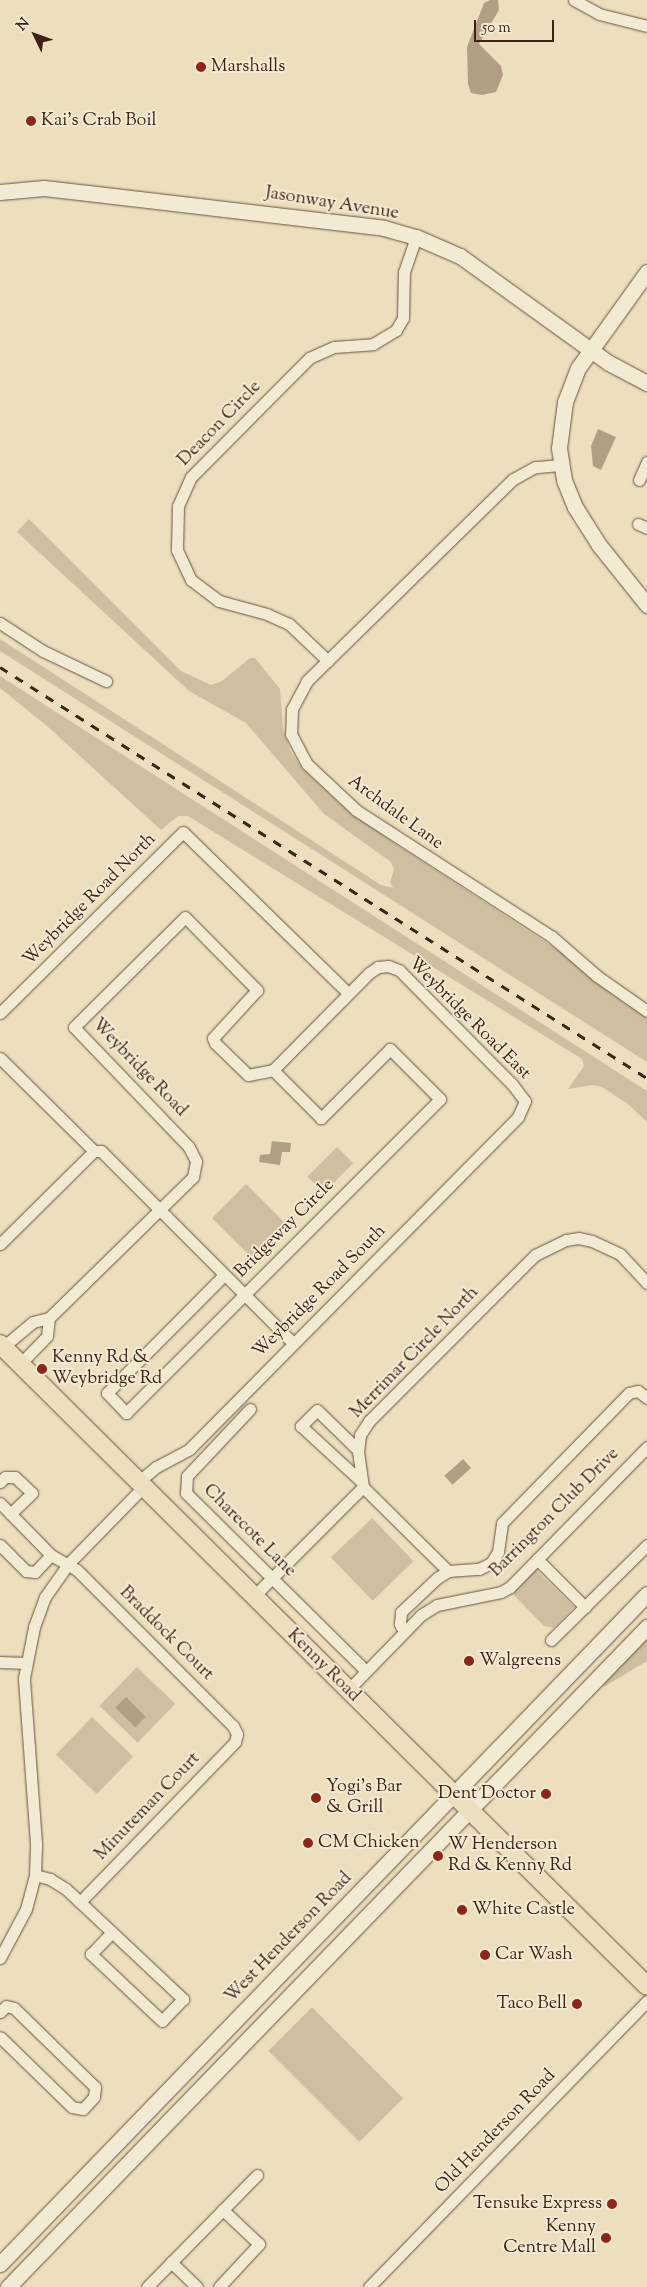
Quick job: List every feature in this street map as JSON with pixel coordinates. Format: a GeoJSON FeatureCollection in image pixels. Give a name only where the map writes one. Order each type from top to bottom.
{"type":"FeatureCollection","features":[{"type":"Feature","properties":{"kind":"main road","name":"Jasonway Avenue"},"geometry":{"type":"LineString","coordinates":[[0,192],[44,188],[347,223],[416,237],[460,256],[589,350],[647,383]]}},
{"type":"Feature","properties":{"kind":"main road"},"geometry":{"type":"LineString","coordinates":[[647,272],[589,350],[578,368],[565,402],[559,432],[560,465],[570,494],[583,520],[647,605]]}},
{"type":"Feature","properties":{"kind":"main road","name":"Kenny Road"},"geometry":{"type":"LineString","coordinates":[[1,1346],[253,1598],[647,1986]]}},
{"type":"Feature","properties":{"kind":"main road","name":"West Henderson Road"},"geometry":{"type":"LineString","coordinates":[[0,2264],[647,1594]]}},
{"type":"Feature","properties":{"kind":"main road"},"geometry":{"type":"LineString","coordinates":[[8,2287],[647,1626]]}},
{"type":"Feature","properties":{"kind":"street"},"geometry":{"type":"LineString","coordinates":[[574,0],[599,14],[647,26]]}},
{"type":"Feature","properties":{"kind":"street","name":"Deacon Circle"},"geometry":{"type":"LineString","coordinates":[[328,661],[289,624],[277,617],[219,601],[191,580],[176,550],[178,506],[191,477],[309,358],[334,347],[372,344],[396,330],[403,318],[404,272],[416,237]]}},
{"type":"Feature","properties":{"kind":"street"},"geometry":{"type":"LineString","coordinates":[[639,480],[647,462]]}},
{"type":"Feature","properties":{"kind":"street","name":"Archdale Lane"},"geometry":{"type":"LineString","coordinates":[[560,465],[535,467],[513,479],[328,661],[300,690],[292,709],[291,734],[307,764],[356,810],[551,936],[602,980],[647,1011]]}},
{"type":"Feature","properties":{"kind":"street"},"geometry":{"type":"LineString","coordinates":[[0,623],[43,651],[106,681]]}},
{"type":"Feature","properties":{"kind":"street","name":"Weybridge Road North"},"geometry":{"type":"LineString","coordinates":[[0,1012],[183,832],[348,993]]}},
{"type":"Feature","properties":{"kind":"street","name":"Weybridge Road"},"geometry":{"type":"LineString","coordinates":[[1,1346],[33,1322],[48,1318],[194,1177],[196,1161],[189,1147],[74,1027],[185,917],[257,990],[217,1030],[213,1038],[215,1043],[248,1075],[273,1070]]}},
{"type":"Feature","properties":{"kind":"street","name":"Weybridge Road East"},"geometry":{"type":"LineString","coordinates":[[273,1070],[348,993],[378,967],[388,966],[398,970],[520,1092],[525,1102],[518,1117]]}},
{"type":"Feature","properties":{"kind":"street","name":"Bridgeway Circle"},"geometry":{"type":"LineString","coordinates":[[224,1274],[106,1393],[126,1413],[440,1098],[390,1049],[321,1118],[273,1070]]}},
{"type":"Feature","properties":{"kind":"street"},"geometry":{"type":"LineString","coordinates":[[0,1058],[94,1151],[100,1151],[293,1343]]}},
{"type":"Feature","properties":{"kind":"street","name":"Weybridge Road South"},"geometry":{"type":"LineString","coordinates":[[0,1958],[26,1909],[35,1875],[36,1843],[25,1696],[26,1663],[45,1597],[67,1565],[156,1467],[190,1449],[518,1117]]}},
{"type":"Feature","properties":{"kind":"street"},"geometry":{"type":"LineString","coordinates":[[0,1244],[94,1151]]}},
{"type":"Feature","properties":{"kind":"street","name":"Merrimar Circle North"},"geometry":{"type":"LineString","coordinates":[[362,1484],[358,1450],[360,1435],[369,1421],[535,1256],[553,1244],[578,1238],[607,1246],[620,1254],[647,1283]]}},
{"type":"Feature","properties":{"kind":"street"},"geometry":{"type":"LineString","coordinates":[[20,1364],[47,1336],[48,1318]]}},
{"type":"Feature","properties":{"kind":"street"},"geometry":{"type":"LineString","coordinates":[[403,1630],[400,1624],[402,1612],[448,1571],[479,1569],[491,1563],[498,1552],[500,1529],[506,1519],[629,1393],[638,1391],[647,1398]]}},
{"type":"Feature","properties":{"kind":"street","name":"Charecote Lane"},"geometry":{"type":"LineString","coordinates":[[250,1410],[187,1476],[184,1485],[186,1493],[366,1671]]}},
{"type":"Feature","properties":{"kind":"street"},"geometry":{"type":"LineString","coordinates":[[358,1450],[317,1410],[301,1426],[362,1484],[448,1571]]}},
{"type":"Feature","properties":{"kind":"street","name":"Barrington Club Drive"},"geometry":{"type":"LineString","coordinates":[[348,1690],[403,1630],[437,1605],[502,1592],[647,1447]]}},
{"type":"Feature","properties":{"kind":"street"},"geometry":{"type":"LineString","coordinates":[[0,1482],[5,1477],[15,1477],[32,1493],[10,1514]]}},
{"type":"Feature","properties":{"kind":"street"},"geometry":{"type":"LineString","coordinates":[[253,1598],[362,1484]]}},
{"type":"Feature","properties":{"kind":"street","name":"Braddock Court"},"geometry":{"type":"LineString","coordinates":[[0,1503],[51,1555],[77,1570],[233,1726],[237,1734]]}},
{"type":"Feature","properties":{"kind":"street"},"geometry":{"type":"LineString","coordinates":[[0,1545],[26,1571],[34,1572],[51,1555]]}},
{"type":"Feature","properties":{"kind":"street"},"geometry":{"type":"LineString","coordinates":[[552,1640],[647,1545]]}},
{"type":"Feature","properties":{"kind":"street"},"geometry":{"type":"LineString","coordinates":[[537,1559],[585,1607]]}},
{"type":"Feature","properties":{"kind":"street"},"geometry":{"type":"LineString","coordinates":[[0,1662],[26,1663]]}},
{"type":"Feature","properties":{"kind":"street","name":"Minuteman Court"},"geometry":{"type":"LineString","coordinates":[[80,1902],[234,1742],[237,1734]]}},
{"type":"Feature","properties":{"kind":"street"},"geometry":{"type":"LineString","coordinates":[[35,1875],[58,1883],[80,1902],[112,1932],[183,1999],[162,2021],[91,1954],[112,1932]]}},
{"type":"Feature","properties":{"kind":"street","name":"Old Henderson Road"},"geometry":{"type":"LineString","coordinates":[[377,2285],[647,2001]]}},
{"type":"Feature","properties":{"kind":"street"},"geometry":{"type":"LineString","coordinates":[[0,2012],[6,2006],[14,2008],[95,2087],[94,2097],[83,2109],[72,2107],[0,2037]]}},
{"type":"Feature","properties":{"kind":"street"},"geometry":{"type":"LineString","coordinates":[[147,2287],[257,2175]]}},
{"type":"Feature","properties":{"kind":"street"},"geometry":{"type":"LineString","coordinates":[[218,2287],[259,2244],[223,2210]]}},
{"type":"Feature","properties":{"kind":"street"},"geometry":{"type":"LineString","coordinates":[[171,2262],[197,2287]]}},
{"type":"Feature","properties":{"kind":"street"},"geometry":{"type":"LineString","coordinates":[[227,2278],[236,2287]]}},
{"type":"Feature","properties":{"kind":"shaded area"},"geometry":{"type":"Polygon","coordinates":[[[490,0],[498,0],[499,10],[479,44],[501,66],[503,75],[496,92],[482,95],[471,93],[468,84],[467,47],[484,3],[490,0]]]}},
{"type":"Feature","properties":{"kind":"shaded area"},"geometry":{"type":"Polygon","coordinates":[[[598,429],[616,437],[601,470],[593,466],[591,446],[598,429]]]}},
{"type":"Feature","properties":{"kind":"shaded area"},"geometry":{"type":"Polygon","coordinates":[[[29,519],[181,671],[211,685],[222,681],[250,658],[255,658],[280,689],[283,729],[290,750],[301,767],[340,804],[391,841],[564,954],[626,1005],[647,1014],[647,1062],[0,651],[0,639],[381,885],[393,888],[390,882],[394,870],[391,862],[324,814],[246,723],[189,691],[17,532],[29,519]]]}},
{"type":"Feature","properties":{"kind":"shaded area"},"geometry":{"type":"Polygon","coordinates":[[[0,676],[647,1091],[647,1122],[628,1104],[602,1087],[593,1085],[568,1089],[584,1066],[582,1059],[188,816],[178,816],[161,830],[47,726],[0,688],[0,676]]]}},
{"type":"Feature","properties":{"kind":"shaded area"},"geometry":{"type":"Polygon","coordinates":[[[272,1141],[291,1143],[290,1152],[282,1152],[280,1165],[259,1162],[260,1155],[270,1154],[272,1141]]]}},
{"type":"Feature","properties":{"kind":"shaded area"},"geometry":{"type":"Polygon","coordinates":[[[337,1147],[353,1163],[324,1193],[307,1177],[337,1147]]]}},
{"type":"Feature","properties":{"kind":"shaded area"},"geometry":{"type":"Polygon","coordinates":[[[246,1184],[288,1226],[254,1260],[212,1218],[246,1184]]]}},
{"type":"Feature","properties":{"kind":"shaded area"},"geometry":{"type":"Polygon","coordinates":[[[463,1459],[471,1468],[452,1485],[444,1476],[463,1459]]]}},
{"type":"Feature","properties":{"kind":"shaded area"},"geometry":{"type":"Polygon","coordinates":[[[372,1518],[414,1561],[373,1601],[331,1558],[372,1518]]]}},
{"type":"Feature","properties":{"kind":"shaded area"},"geometry":{"type":"Polygon","coordinates":[[[535,1569],[574,1607],[554,1628],[544,1626],[514,1595],[515,1589],[535,1569]]]}},
{"type":"Feature","properties":{"kind":"shaded area"},"geometry":{"type":"Polygon","coordinates":[[[647,1637],[647,1661],[604,1687],[602,1683],[647,1637]]]}},
{"type":"Feature","properties":{"kind":"shaded area"},"geometry":{"type":"Polygon","coordinates":[[[137,1667],[175,1704],[138,1743],[99,1706],[137,1667]]]}},
{"type":"Feature","properties":{"kind":"shaded area"},"geometry":{"type":"Polygon","coordinates":[[[126,1697],[146,1717],[135,1727],[115,1708],[126,1697]]]}},
{"type":"Feature","properties":{"kind":"shaded area"},"geometry":{"type":"Polygon","coordinates":[[[92,1717],[133,1757],[97,1794],[56,1754],[92,1717]]]}},
{"type":"Feature","properties":{"kind":"shaded area"},"geometry":{"type":"Polygon","coordinates":[[[312,2007],[403,2098],[359,2142],[268,2051],[312,2007]]]}},
{"type":"Feature","properties":{"kind":"railway"},"geometry":{"type":"LineString","coordinates":[[0,667],[647,1078]]}},
{"type":"Feature","properties":{"kind":"place","name":"Marshalls"},"geometry":{"type":"Point","coordinates":[201,67]}},
{"type":"Feature","properties":{"kind":"place","name":"Kai’s Crab Boil"},"geometry":{"type":"Point","coordinates":[31,121]}},
{"type":"Feature","properties":{"kind":"place","name":"Kenny Rd & Weybridge Rd"},"geometry":{"type":"Point","coordinates":[42,1369]}},
{"type":"Feature","properties":{"kind":"place","name":"Walgreens"},"geometry":{"type":"Point","coordinates":[469,1661]}},
{"type":"Feature","properties":{"kind":"place","name":"Dent Doctor"},"geometry":{"type":"Point","coordinates":[546,1794]}},
{"type":"Feature","properties":{"kind":"place","name":"Yogi's Bar & Grill"},"geometry":{"type":"Point","coordinates":[316,1798]}},
{"type":"Feature","properties":{"kind":"place","name":"CM Chicken"},"geometry":{"type":"Point","coordinates":[308,1843]}},
{"type":"Feature","properties":{"kind":"place","name":"W Henderson Rd & Kenny Rd"},"geometry":{"type":"Point","coordinates":[438,1856]}},
{"type":"Feature","properties":{"kind":"place","name":"White Castle"},"geometry":{"type":"Point","coordinates":[462,1910]}},
{"type":"Feature","properties":{"kind":"place","name":"Car Wash"},"geometry":{"type":"Point","coordinates":[485,1955]}},
{"type":"Feature","properties":{"kind":"place","name":"Taco Bell"},"geometry":{"type":"Point","coordinates":[577,2004]}},
{"type":"Feature","properties":{"kind":"place","name":"Tensuke Express"},"geometry":{"type":"Point","coordinates":[612,2204]}},
{"type":"Feature","properties":{"kind":"place","name":"Kenny Centre Mall"},"geometry":{"type":"Point","coordinates":[606,2238]}}]}
